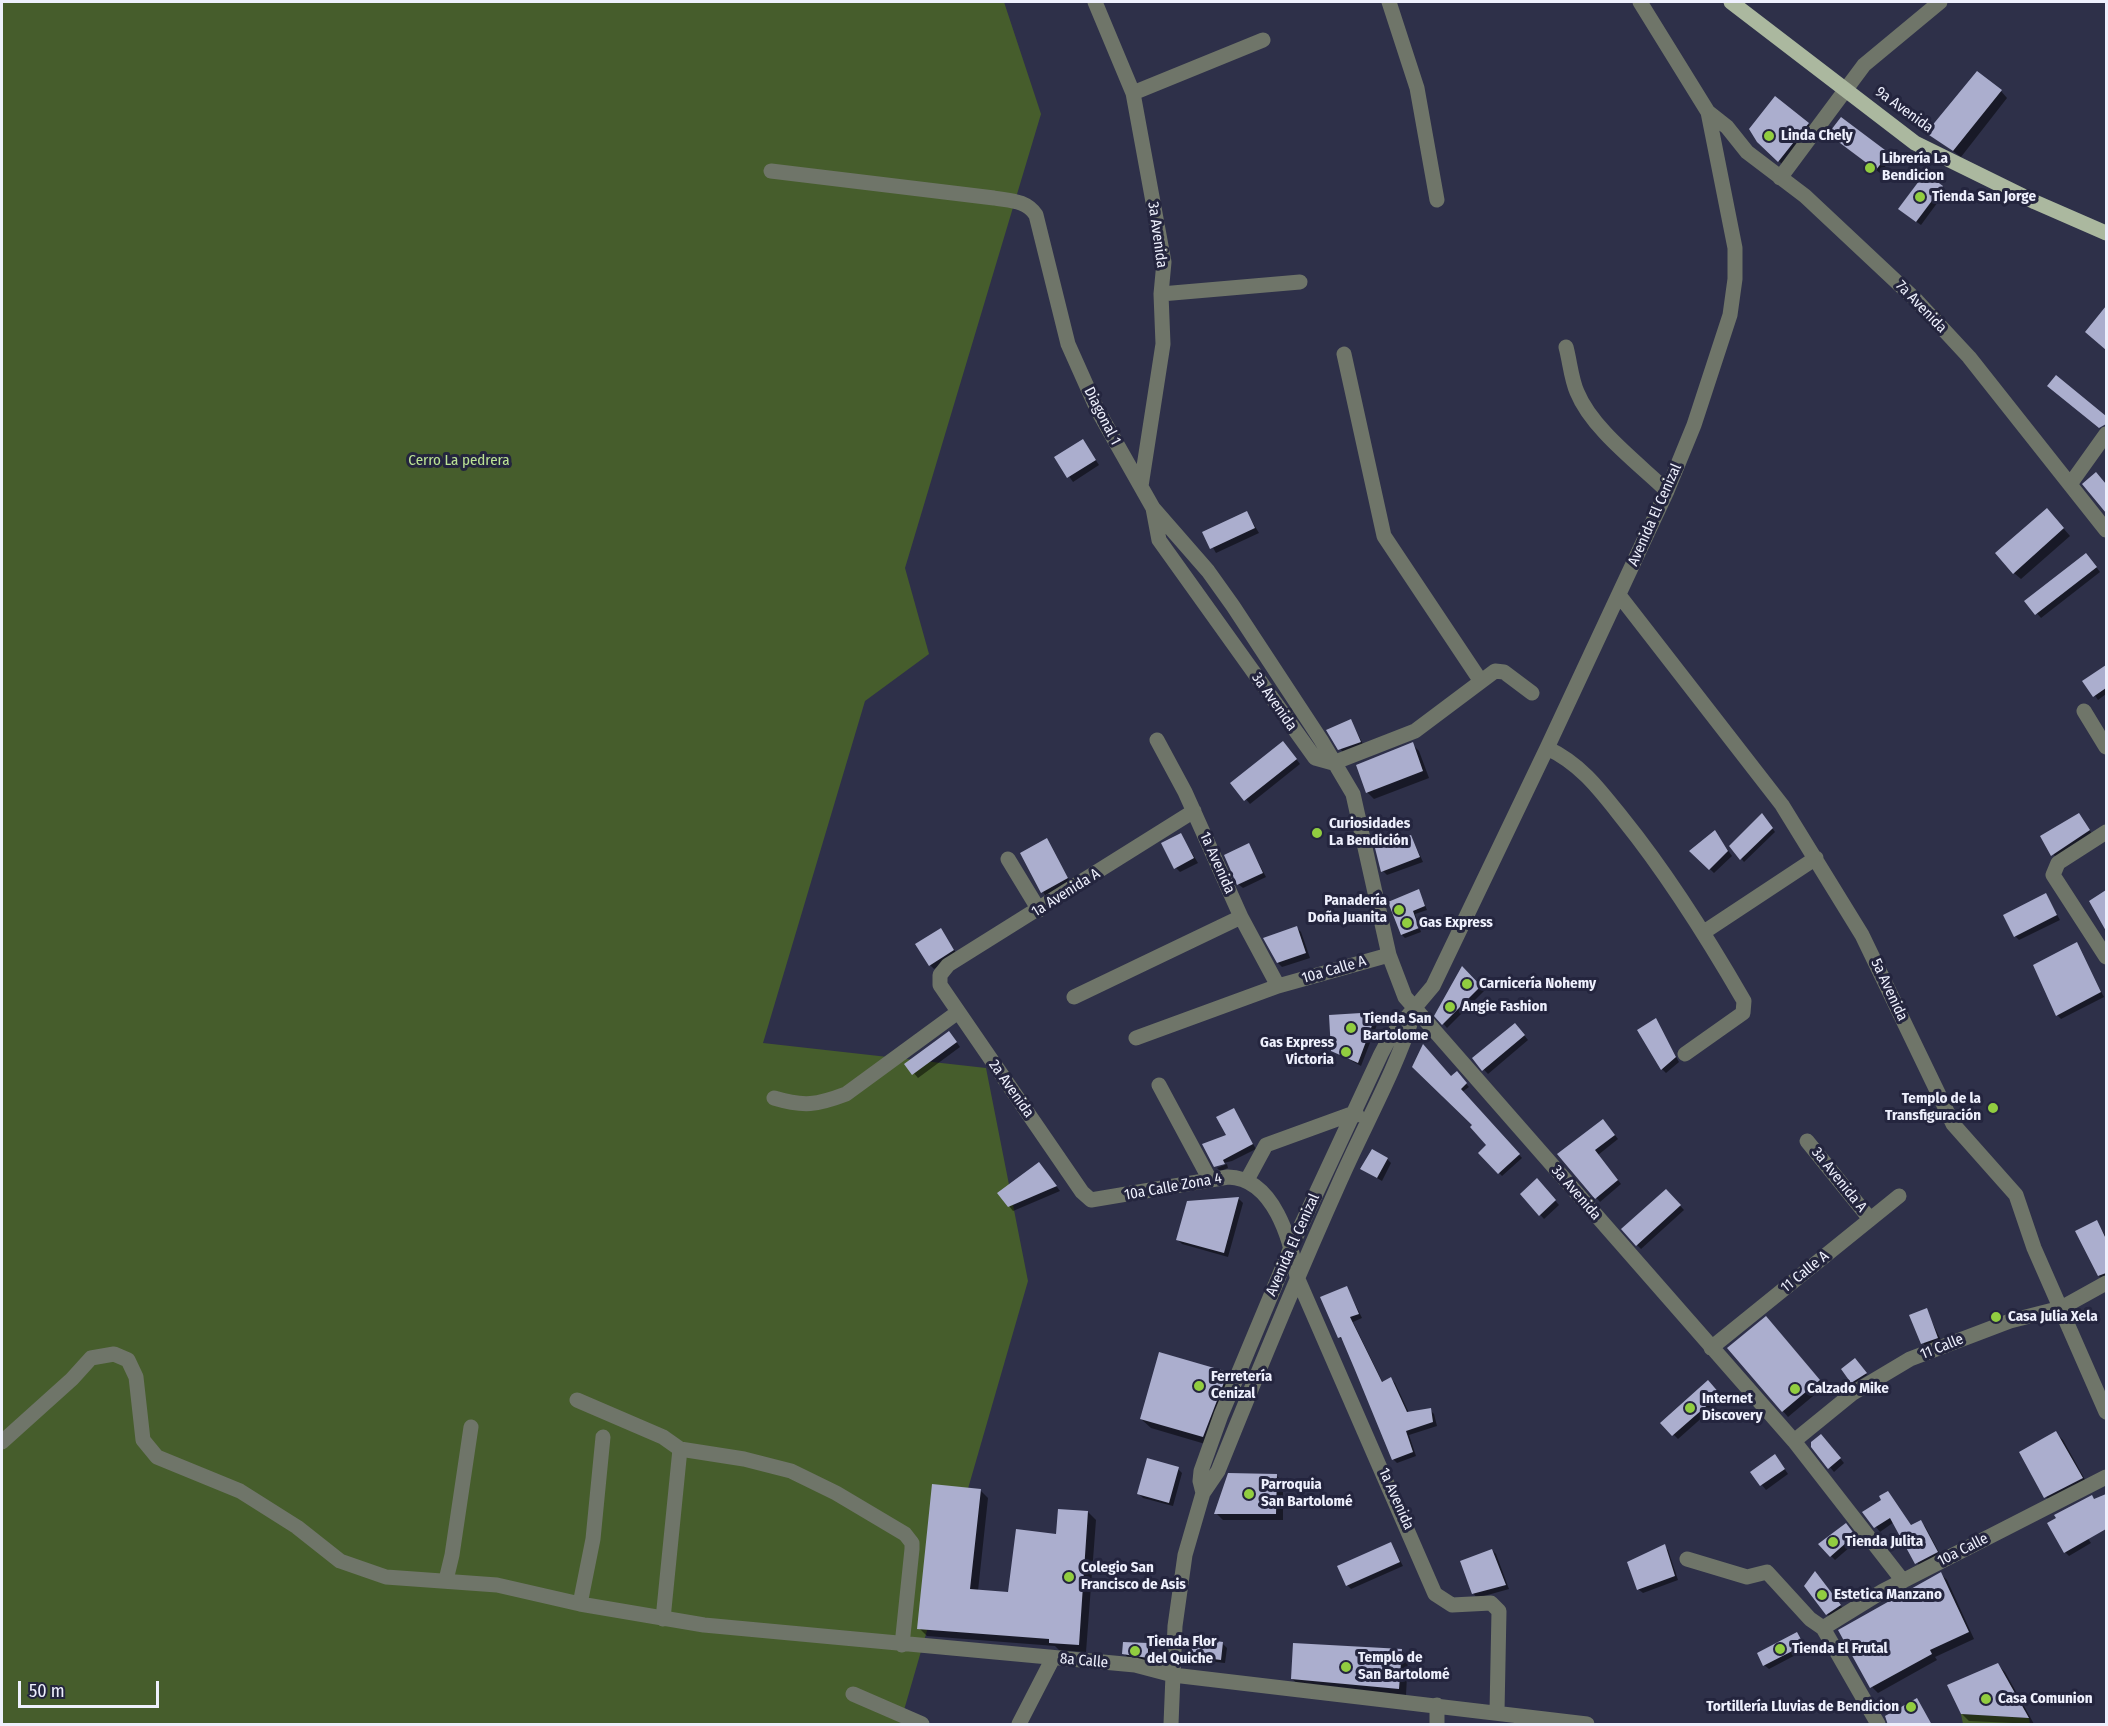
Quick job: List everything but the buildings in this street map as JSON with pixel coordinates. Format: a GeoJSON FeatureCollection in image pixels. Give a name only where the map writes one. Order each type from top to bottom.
{"type":"FeatureCollection","features":[{"type":"Feature","properties":{"kind":"main road","name":"9a Avenida"},"geometry":{"type":"LineString","coordinates":[[1731,2],[1915,143],[2035,202],[2106,233]]}},
{"type":"Feature","properties":{"kind":"street","name":"3a Avenida"},"geometry":{"type":"LineString","coordinates":[[1095,2],[1133,93],[1164,262],[1161,294],[1162,355],[1141,486],[1154,507],[1208,571],[1315,730],[1353,794],[1360,816],[1389,955],[1397,982],[1415,1009],[1794,1442],[1903,1581]]}},
{"type":"Feature","properties":{"kind":"street"},"geometry":{"type":"LineString","coordinates":[[1389,2],[1418,88],[1437,200]]}},
{"type":"Feature","properties":{"kind":"street","name":"Avenida El Cenizal"},"geometry":{"type":"LineString","coordinates":[[1203,1493],[1200,1481],[1201,1470],[1292,1245],[1360,1117],[1399,1056],[1415,1009],[1433,986],[1447,960],[1547,748],[1667,491],[1714,367],[1730,315],[1735,279],[1735,248],[1708,112],[1640,2]]}},
{"type":"Feature","properties":{"kind":"street"},"geometry":{"type":"LineString","coordinates":[[1780,178],[1864,65],[1940,2]]}},
{"type":"Feature","properties":{"kind":"street"},"geometry":{"type":"LineString","coordinates":[[1133,93],[1263,40]]}},
{"type":"Feature","properties":{"kind":"street","name":"7a Avenida"},"geometry":{"type":"LineString","coordinates":[[1708,112],[1727,127],[1747,152],[1804,196],[1917,301],[1969,357],[2106,530]]}},
{"type":"Feature","properties":{"kind":"street","name":"Diagonal 1"},"geometry":{"type":"LineString","coordinates":[[771,171],[1026,204],[1036,215],[1068,344],[1097,409],[1141,486]]}},
{"type":"Feature","properties":{"kind":"street"},"geometry":{"type":"LineString","coordinates":[[1161,294],[1300,282]]}},
{"type":"Feature","properties":{"kind":"street"},"geometry":{"type":"LineString","coordinates":[[1566,347],[1576,391],[1585,407],[1597,423],[1667,491]]}},
{"type":"Feature","properties":{"kind":"street"},"geometry":{"type":"LineString","coordinates":[[1344,354],[1384,536],[1480,680]]}},
{"type":"Feature","properties":{"kind":"street"},"geometry":{"type":"LineString","coordinates":[[2071,483],[2106,434]]}},
{"type":"Feature","properties":{"kind":"street","name":"3a Avenida"},"geometry":{"type":"LineString","coordinates":[[1154,507],[1159,540],[1308,751],[1315,758],[1333,763]]}},
{"type":"Feature","properties":{"kind":"street","name":"5a Avenida"},"geometry":{"type":"LineString","coordinates":[[1619,595],[1743,753],[1801,833],[1862,935],[1953,1124],[2016,1195],[2034,1248],[2106,1412]]}},
{"type":"Feature","properties":{"kind":"street"},"geometry":{"type":"LineString","coordinates":[[1333,763],[1415,731],[1480,680],[1500,671],[1532,693]]}},
{"type":"Feature","properties":{"kind":"street"},"geometry":{"type":"LineString","coordinates":[[2084,711],[2106,747]]}},
{"type":"Feature","properties":{"kind":"street","name":"1a Avenida"},"geometry":{"type":"LineString","coordinates":[[1157,740],[1194,811],[1241,917],[1278,986]]}},
{"type":"Feature","properties":{"kind":"street"},"geometry":{"type":"LineString","coordinates":[[1547,748],[1566,756],[1591,779],[1650,855],[1704,933],[1744,1001],[1745,1009],[1740,1016],[1685,1054]]}},
{"type":"Feature","properties":{"kind":"street","name":"1a Avenida A"},"geometry":{"type":"LineString","coordinates":[[940,975],[948,964],[1039,910],[1194,811]]}},
{"type":"Feature","properties":{"kind":"street"},"geometry":{"type":"LineString","coordinates":[[2106,832],[2058,863],[2053,870],[2054,879],[2106,957]]}},
{"type":"Feature","properties":{"kind":"street"},"geometry":{"type":"LineString","coordinates":[[1704,933],[1816,858]]}},
{"type":"Feature","properties":{"kind":"street"},"geometry":{"type":"LineString","coordinates":[[1008,859],[1039,910]]}},
{"type":"Feature","properties":{"kind":"street"},"geometry":{"type":"LineString","coordinates":[[1074,997],[1241,917]]}},
{"type":"Feature","properties":{"kind":"street","name":"10a Calle A"},"geometry":{"type":"LineString","coordinates":[[1136,1038],[1278,986],[1389,955]]}},
{"type":"Feature","properties":{"kind":"street","name":"2a Avenida"},"geometry":{"type":"LineString","coordinates":[[940,975],[943,990],[1082,1192],[1091,1200]]}},
{"type":"Feature","properties":{"kind":"street"},"geometry":{"type":"LineString","coordinates":[[774,1098],[800,1106],[825,1102],[846,1094],[958,1012]]}},
{"type":"Feature","properties":{"kind":"street"},"geometry":{"type":"LineString","coordinates":[[1159,1084],[1210,1180]]}},
{"type":"Feature","properties":{"kind":"street"},"geometry":{"type":"LineString","coordinates":[[1292,1245],[1263,1193],[1247,1180],[1266,1145],[1360,1117]]}},
{"type":"Feature","properties":{"kind":"street","name":"Avenida El Cenizal"},"geometry":{"type":"LineString","coordinates":[[1171,1725],[1179,1592],[1185,1555],[1203,1493],[1218,1471],[1360,1117]]}},
{"type":"Feature","properties":{"kind":"street","name":"3a Avenida A"},"geometry":{"type":"LineString","coordinates":[[1807,1141],[1870,1219]]}},
{"type":"Feature","properties":{"kind":"street","name":"10a Calle Zona 4"},"geometry":{"type":"LineString","coordinates":[[1091,1200],[1210,1180],[1237,1178],[1247,1180]]}},
{"type":"Feature","properties":{"kind":"street","name":"11 Calle A"},"geometry":{"type":"LineString","coordinates":[[1711,1348],[1899,1196]]}},
{"type":"Feature","properties":{"kind":"street","name":"1a Avenida"},"geometry":{"type":"LineString","coordinates":[[1292,1245],[1297,1277],[1435,1594],[1452,1605],[1491,1603],[1499,1611],[1497,1712]]}},
{"type":"Feature","properties":{"kind":"street","name":"11 Calle"},"geometry":{"type":"LineString","coordinates":[[1794,1442],[1853,1393],[1910,1359],[2000,1325],[2061,1308],[2106,1283]]}},
{"type":"Feature","properties":{"kind":"street","name":"8a Calle"},"geometry":{"type":"LineString","coordinates":[[2,1442],[72,1379],[91,1358],[114,1354],[128,1360],[136,1377],[143,1440],[157,1457],[240,1491],[297,1527],[340,1561],[386,1577],[497,1585],[580,1604],[663,1619],[902,1645],[1135,1665],[1173,1675],[1497,1712],[1556,1723],[1587,1725]]}},
{"type":"Feature","properties":{"kind":"street"},"geometry":{"type":"LineString","coordinates":[[577,1400],[663,1437],[681,1449],[744,1459],[791,1471],[836,1493],[906,1534],[912,1543],[912,1549],[902,1645]]}},
{"type":"Feature","properties":{"kind":"street"},"geometry":{"type":"LineString","coordinates":[[446,1580],[452,1555],[471,1427]]}},
{"type":"Feature","properties":{"kind":"street"},"geometry":{"type":"LineString","coordinates":[[580,1604],[593,1539],[603,1437]]}},
{"type":"Feature","properties":{"kind":"street"},"geometry":{"type":"LineString","coordinates":[[663,1619],[681,1449]]}},
{"type":"Feature","properties":{"kind":"street","name":"10a Calle"},"geometry":{"type":"LineString","coordinates":[[1823,1628],[1845,1612],[1903,1581],[2106,1477]]}},
{"type":"Feature","properties":{"kind":"street"},"geometry":{"type":"LineString","coordinates":[[1688,1559],[1747,1577],[1767,1572],[1810,1619],[1823,1628],[1878,1725]]}},
{"type":"Feature","properties":{"kind":"street"},"geometry":{"type":"LineString","coordinates":[[1019,1725],[1053,1658]]}},
{"type":"Feature","properties":{"kind":"street"},"geometry":{"type":"LineString","coordinates":[[853,1694],[922,1725]]}},
{"type":"Feature","properties":{"kind":"street"},"geometry":{"type":"LineString","coordinates":[[1437,1705],[1437,1725]]}},
{"type":"Feature","properties":{"kind":"green space","name":"Cerro La pedrera"},"geometry":{"type":"Polygon","coordinates":[[[2,2],[1004,2],[1041,114],[905,568],[929,654],[865,701],[763,1043],[986,1068],[1028,1281],[900,1724],[2,1724],[2,2]]]}},
{"type":"Feature","properties":{"kind":"green space"},"geometry":{"type":"Polygon","coordinates":[[[1961,1714],[2029,1718],[2030,1724],[1963,1724],[1961,1714]]]}},
{"type":"Feature","properties":{"kind":"place","name":"Linda Chely"},"geometry":{"type":"Point","coordinates":[1769,136]}},
{"type":"Feature","properties":{"kind":"place","name":"Librería La Bendicion"},"geometry":{"type":"Point","coordinates":[1870,168]}},
{"type":"Feature","properties":{"kind":"place","name":"Tienda San Jorge"},"geometry":{"type":"Point","coordinates":[1920,197]}},
{"type":"Feature","properties":{"kind":"place","name":"Curiosidades La Bendición"},"geometry":{"type":"Point","coordinates":[1317,833]}},
{"type":"Feature","properties":{"kind":"place","name":"Panadería Doña Juanita"},"geometry":{"type":"Point","coordinates":[1399,910]}},
{"type":"Feature","properties":{"kind":"place","name":"Gas Express"},"geometry":{"type":"Point","coordinates":[1407,923]}},
{"type":"Feature","properties":{"kind":"place","name":"Carnicería Nohemy"},"geometry":{"type":"Point","coordinates":[1467,984]}},
{"type":"Feature","properties":{"kind":"place","name":"Angie Fashion"},"geometry":{"type":"Point","coordinates":[1450,1007]}},
{"type":"Feature","properties":{"kind":"place","name":"Tienda San Bartolome"},"geometry":{"type":"Point","coordinates":[1351,1028]}},
{"type":"Feature","properties":{"kind":"place","name":"Gas Express Victoria"},"geometry":{"type":"Point","coordinates":[1346,1052]}},
{"type":"Feature","properties":{"kind":"place","name":"Templo de la Transfiguración"},"geometry":{"type":"Point","coordinates":[1993,1108]}},
{"type":"Feature","properties":{"kind":"place","name":"Casa Julia Xela"},"geometry":{"type":"Point","coordinates":[1996,1317]}},
{"type":"Feature","properties":{"kind":"place","name":"Ferretería Cenizal"},"geometry":{"type":"Point","coordinates":[1199,1386]}},
{"type":"Feature","properties":{"kind":"place","name":"Calzado Mike"},"geometry":{"type":"Point","coordinates":[1795,1389]}},
{"type":"Feature","properties":{"kind":"place","name":"Internet Discovery"},"geometry":{"type":"Point","coordinates":[1690,1408]}},
{"type":"Feature","properties":{"kind":"place","name":"Parroquia San Bartolomé"},"geometry":{"type":"Point","coordinates":[1249,1494]}},
{"type":"Feature","properties":{"kind":"place","name":"Tienda Julita"},"geometry":{"type":"Point","coordinates":[1833,1542]}},
{"type":"Feature","properties":{"kind":"place","name":"Colegio San Francisco de Asis"},"geometry":{"type":"Point","coordinates":[1069,1577]}},
{"type":"Feature","properties":{"kind":"place","name":"Estetica Manzano"},"geometry":{"type":"Point","coordinates":[1822,1595]}},
{"type":"Feature","properties":{"kind":"place","name":"Tienda El Frutal"},"geometry":{"type":"Point","coordinates":[1780,1649]}},
{"type":"Feature","properties":{"kind":"place","name":"Tienda Flor del Quiche"},"geometry":{"type":"Point","coordinates":[1135,1651]}},
{"type":"Feature","properties":{"kind":"place","name":"Templo de San Bartolomé"},"geometry":{"type":"Point","coordinates":[1346,1667]}},
{"type":"Feature","properties":{"kind":"place","name":"Casa Comunion"},"geometry":{"type":"Point","coordinates":[1986,1699]}},
{"type":"Feature","properties":{"kind":"place","name":"Tortillería Lluvias de Bendicion"},"geometry":{"type":"Point","coordinates":[1911,1707]}}]}
